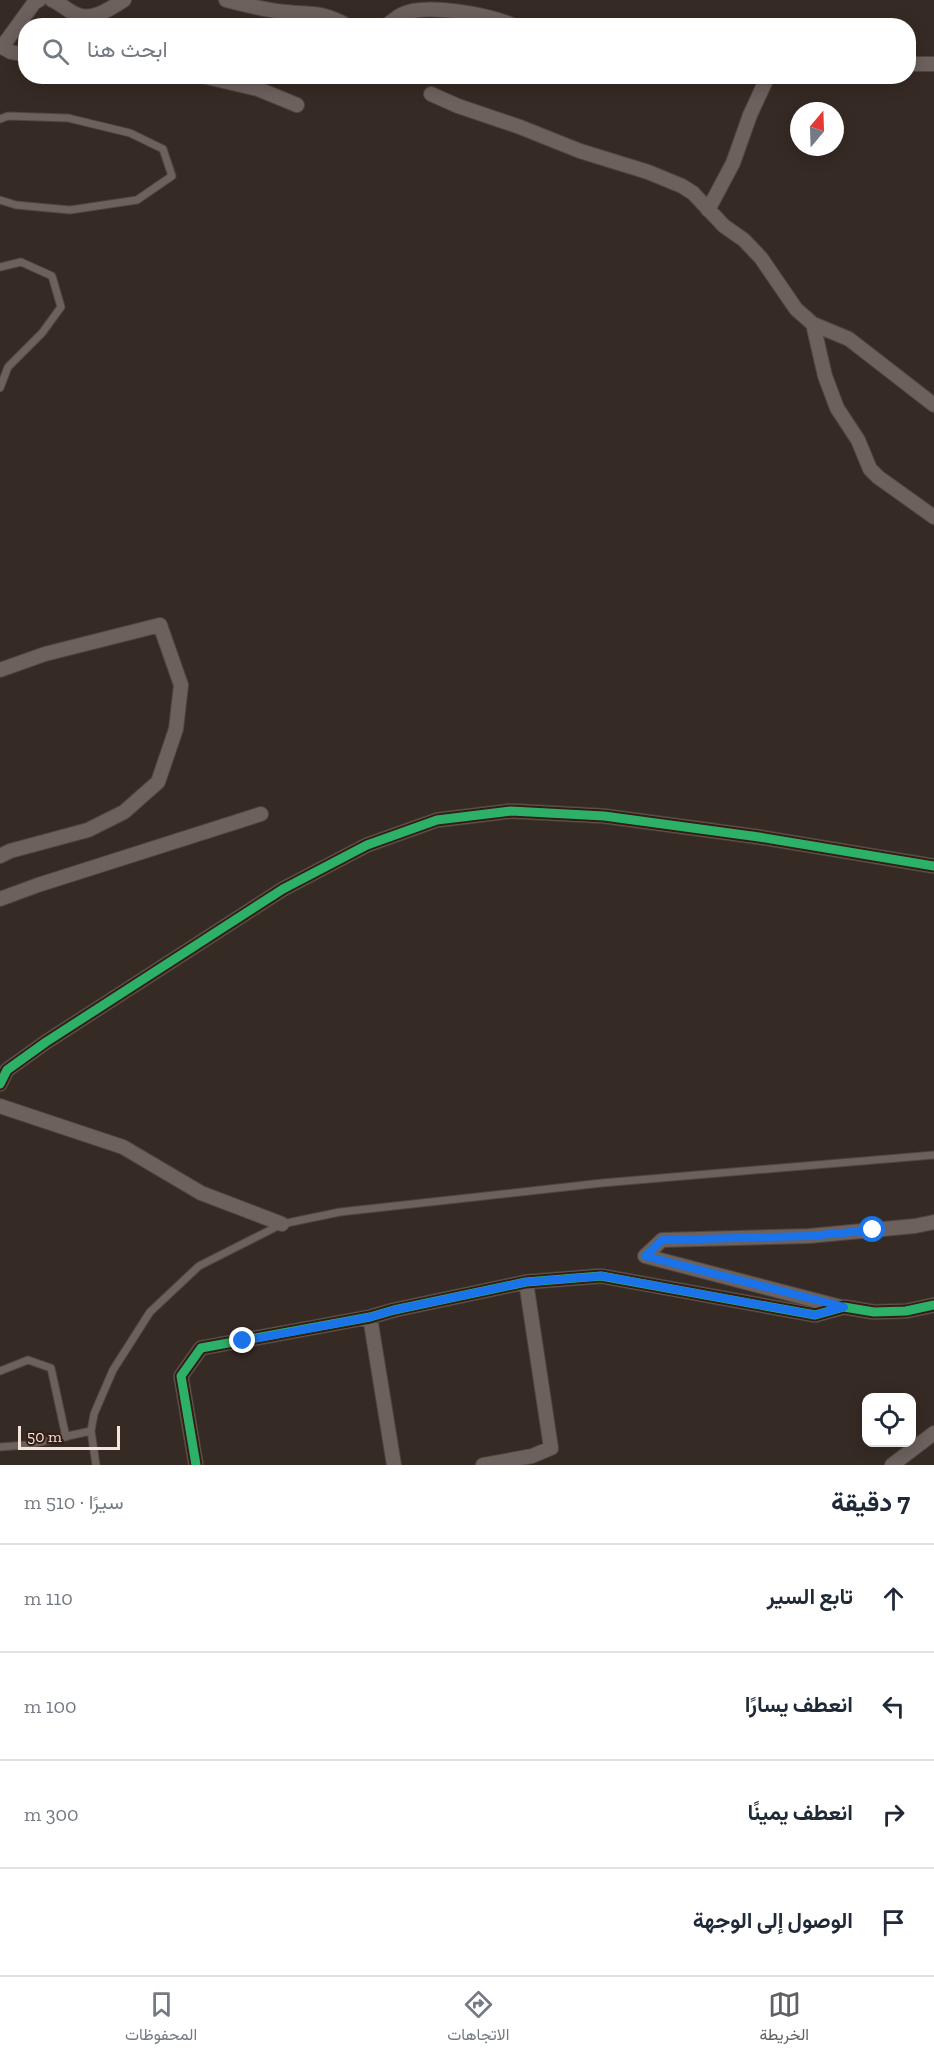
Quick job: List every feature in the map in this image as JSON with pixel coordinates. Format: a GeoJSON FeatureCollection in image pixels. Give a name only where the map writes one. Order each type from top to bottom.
{"type":"FeatureCollection","features":[{"type":"Feature","properties":{"kind":"street"},"geometry":{"type":"LineString","coordinates":[[23,18],[39,0]]}},
{"type":"Feature","properties":{"kind":"street"},"geometry":{"type":"LineString","coordinates":[[52,0],[78,15],[89,16],[105,11],[124,0]]}},
{"type":"Feature","properties":{"kind":"street"},"geometry":{"type":"LineString","coordinates":[[226,0],[267,10],[323,15],[330,18]]}},
{"type":"Feature","properties":{"kind":"street"},"geometry":{"type":"LineString","coordinates":[[396,18],[402,14],[430,9],[449,10],[489,18]]}},
{"type":"Feature","properties":{"kind":"street"},"geometry":{"type":"LineString","coordinates":[[18,24],[1,47],[18,53]]}},
{"type":"Feature","properties":{"kind":"street"},"geometry":{"type":"LineString","coordinates":[[916,64],[934,64]]}},
{"type":"Feature","properties":{"kind":"street"},"geometry":{"type":"LineString","coordinates":[[236,84],[258,89],[297,105]]}},
{"type":"Feature","properties":{"kind":"street"},"geometry":{"type":"LineString","coordinates":[[708,210],[733,163],[750,115],[764,84]]}},
{"type":"Feature","properties":{"kind":"street"},"geometry":{"type":"LineString","coordinates":[[431,94],[458,106],[520,126],[580,152],[674,182],[693,193],[724,226],[744,240],[761,258],[796,309],[813,324],[849,339],[934,405]]}},
{"type":"Feature","properties":{"kind":"street"},"geometry":{"type":"LineString","coordinates":[[813,324],[825,376],[837,408],[858,440],[870,469],[934,517]]}},
{"type":"Feature","properties":{"kind":"street"},"geometry":{"type":"LineString","coordinates":[[0,670],[45,654],[160,626],[181,686],[176,729],[158,782],[124,812],[88,830],[10,851],[0,856]]}},
{"type":"Feature","properties":{"kind":"street"},"geometry":{"type":"LineString","coordinates":[[0,1084],[7,1070],[46,1042],[283,889],[367,845],[437,820],[511,811],[604,816],[759,837],[934,866]]}},
{"type":"Feature","properties":{"kind":"street"},"geometry":{"type":"LineString","coordinates":[[0,899],[261,814]]}},
{"type":"Feature","properties":{"kind":"street"},"geometry":{"type":"LineString","coordinates":[[0,1106],[123,1147],[201,1193],[282,1224]]}},
{"type":"Feature","properties":{"kind":"street"},"geometry":{"type":"LineString","coordinates":[[934,1222],[915,1226],[809,1236],[662,1240],[645,1256],[844,1307],[874,1312],[906,1311],[934,1305]]}},
{"type":"Feature","properties":{"kind":"street"},"geometry":{"type":"LineString","coordinates":[[196,1465],[181,1376],[201,1348],[370,1317],[526,1282],[602,1276],[815,1315],[844,1307]]}},
{"type":"Feature","properties":{"kind":"street"},"geometry":{"type":"LineString","coordinates":[[483,1465],[533,1460],[551,1448],[526,1282]]}},
{"type":"Feature","properties":{"kind":"street"},"geometry":{"type":"LineString","coordinates":[[370,1317],[394,1465]]}},
{"type":"Feature","properties":{"kind":"street"},"geometry":{"type":"LineString","coordinates":[[892,1465],[934,1433]]}},
{"type":"Feature","properties":{"kind":"lane"},"geometry":{"type":"LineString","coordinates":[[0,119],[8,116],[68,118],[130,133],[163,150],[172,176],[137,200],[70,210],[16,205],[0,200]]}},
{"type":"Feature","properties":{"kind":"lane"},"geometry":{"type":"LineString","coordinates":[[0,267],[21,262],[52,276],[61,307],[42,333],[8,367],[0,388]]}},
{"type":"Feature","properties":{"kind":"lane"},"geometry":{"type":"LineString","coordinates":[[96,1465],[91,1431],[94,1414],[113,1370],[150,1312],[199,1266],[282,1224],[340,1212],[602,1183],[934,1155]]}},
{"type":"Feature","properties":{"kind":"lane"},"geometry":{"type":"LineString","coordinates":[[0,1371],[28,1360],[51,1368],[66,1437]]}},
{"type":"Feature","properties":{"kind":"lane"},"geometry":{"type":"LineString","coordinates":[[0,1447],[26,1445],[91,1431]]}},
{"type":"Feature","properties":{"kind":"cycle path"},"geometry":{"type":"LineString","coordinates":[[0,1084],[7,1070],[46,1042],[283,889],[367,845],[437,820],[511,811],[604,816],[759,837],[934,866]]}},
{"type":"Feature","properties":{"kind":"cycle path"},"geometry":{"type":"LineString","coordinates":[[196,1465],[181,1376],[201,1348],[370,1317],[526,1282],[601,1276],[815,1315],[844,1307],[874,1312],[906,1311],[934,1305]]}},
{"type":"Feature","properties":{"kind":"route"},"geometry":{"type":"LineString","coordinates":[[243,1341],[370,1317],[526,1282],[602,1276],[815,1315],[844,1307],[645,1256],[662,1240],[809,1236],[873,1230]]}}]}
